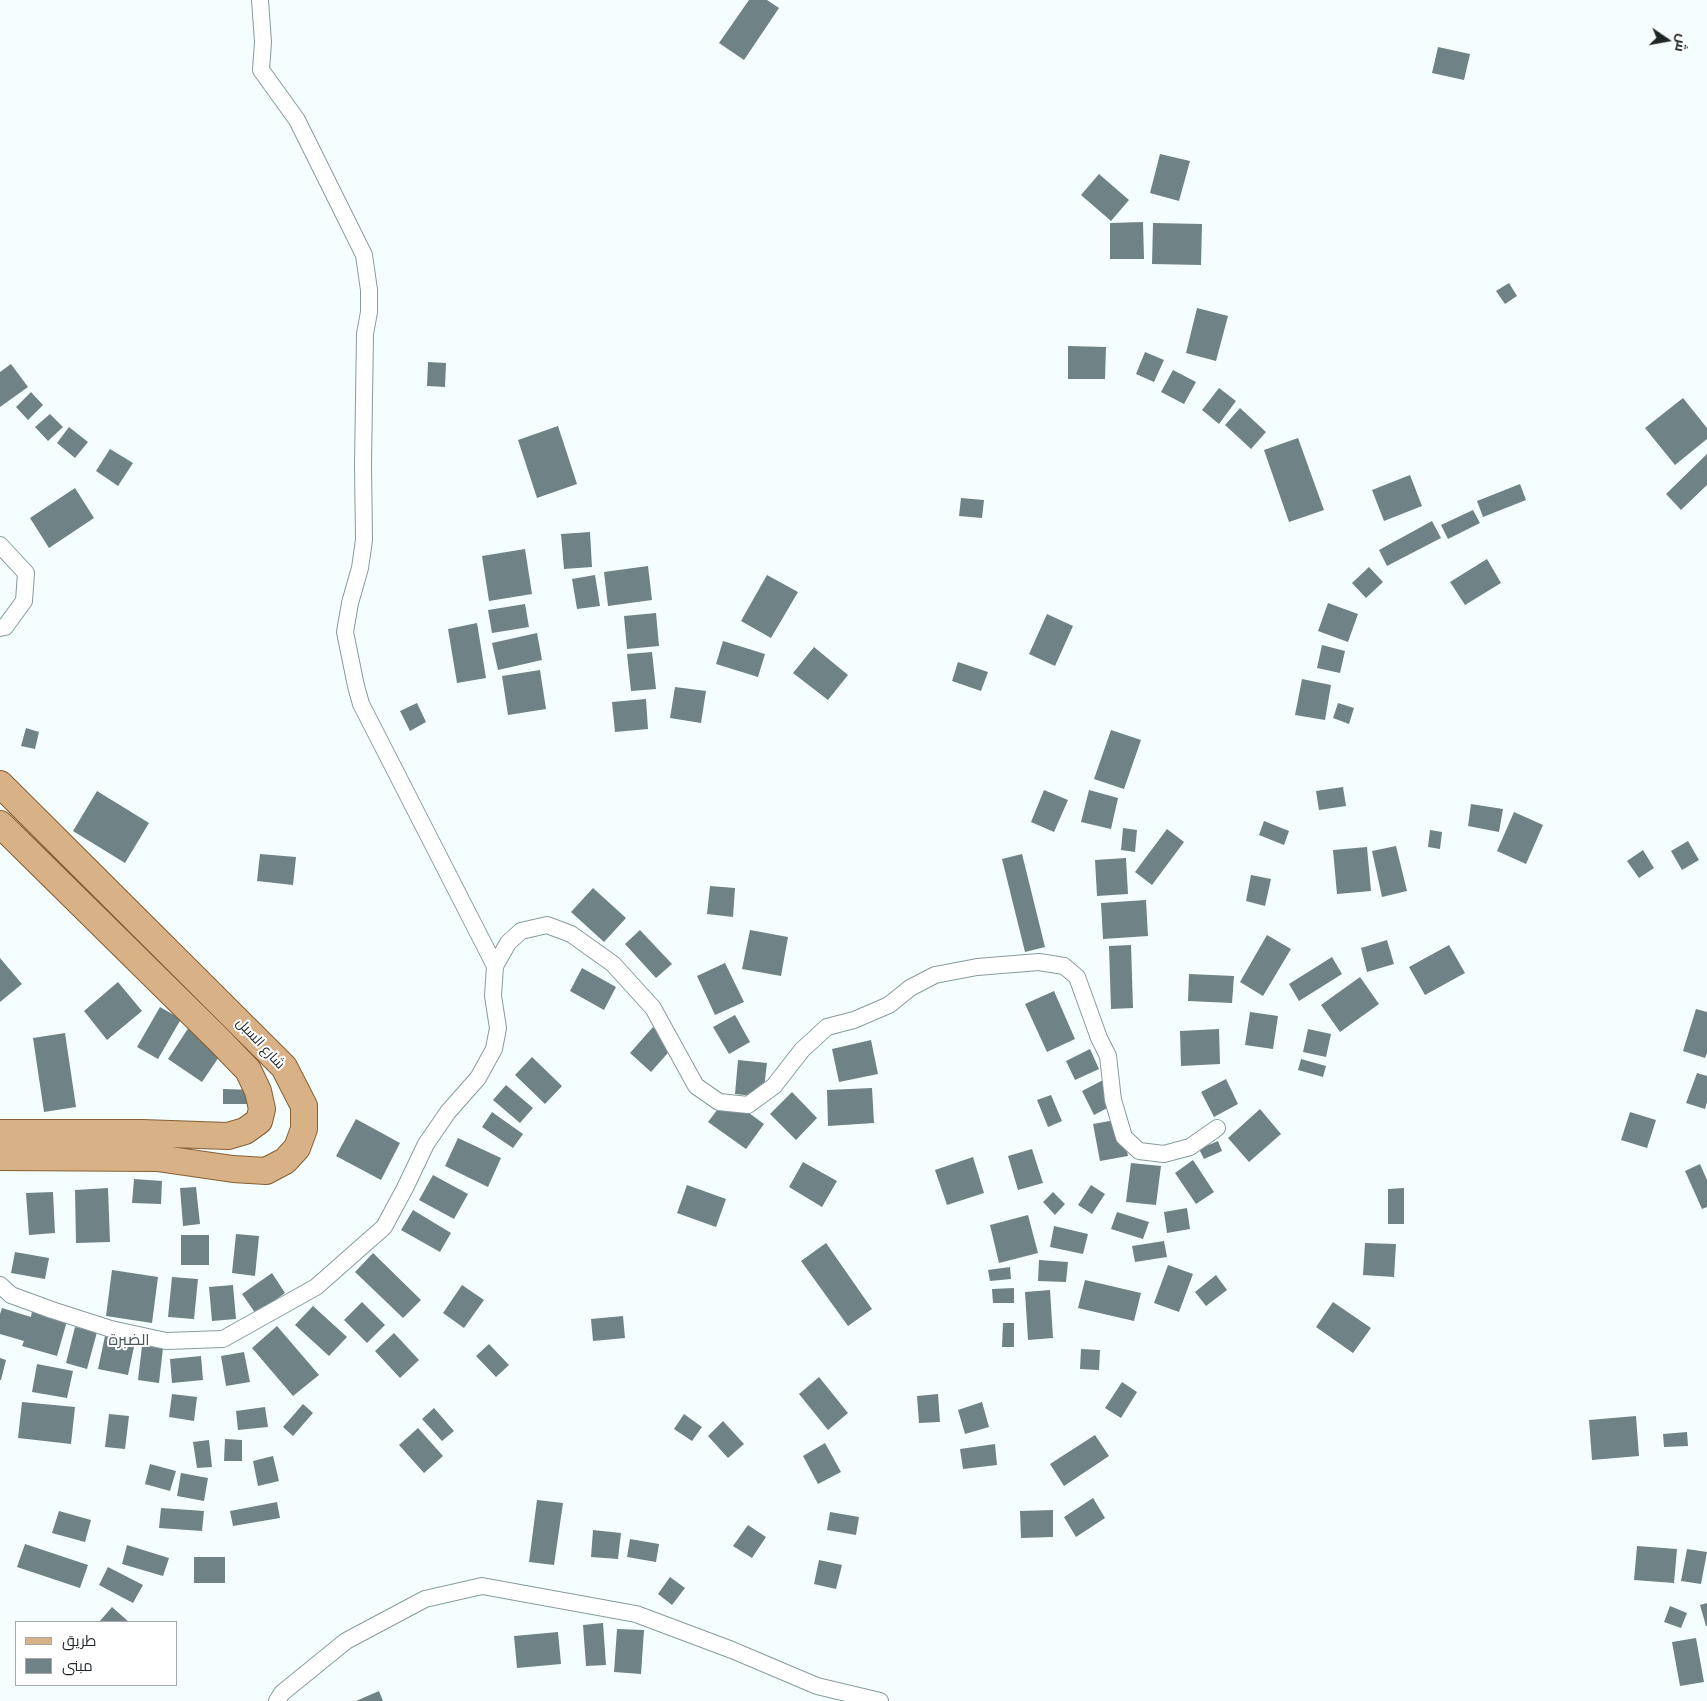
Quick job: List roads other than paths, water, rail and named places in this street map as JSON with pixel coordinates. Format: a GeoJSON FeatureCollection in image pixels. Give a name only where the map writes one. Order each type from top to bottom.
{"type":"FeatureCollection","features":[{"type":"Feature","properties":{"kind":"main road","name":"شارع السبل"},"geometry":{"type":"LineString","coordinates":[[0,784],[284,1067],[304,1106],[304,1129],[297,1148],[285,1161],[266,1171],[234,1169],[156,1158],[0,1157]]}},
{"type":"Feature","properties":{"kind":"main road","name":"شارع السبل"},"geometry":{"type":"LineString","coordinates":[[0,824],[213,1033],[248,1070],[258,1091],[262,1109],[259,1121],[245,1131],[228,1136],[133,1133],[0,1133]]}},
{"type":"Feature","properties":{"kind":"street"},"geometry":{"type":"LineString","coordinates":[[260,0],[263,42],[261,70],[297,120],[364,255],[369,290],[365,343],[364,540],[360,568],[350,602],[345,632],[360,704],[495,966]]}},
{"type":"Feature","properties":{"kind":"street"},"geometry":{"type":"LineString","coordinates":[[0,544],[26,573],[24,601],[5,627],[0,628]]}},
{"type":"Feature","properties":{"kind":"street"},"geometry":{"type":"LineString","coordinates":[[0,1285],[11,1295],[52,1310],[112,1329],[166,1341],[223,1339],[316,1287],[384,1228],[426,1144],[448,1112],[478,1078],[494,1049],[498,1028],[493,996],[495,966],[508,943],[521,931],[547,926],[571,934],[613,964],[653,1008],[696,1086],[719,1102],[748,1105],[774,1086],[802,1050],[827,1027],[854,1020],[889,1005],[910,988],[935,975],[977,966],[1039,962],[1064,966],[1077,977],[1099,1038],[1108,1056],[1113,1100],[1124,1137],[1139,1151],[1164,1154],[1190,1147],[1217,1128]]}},
{"type":"Feature","properties":{"kind":"street"},"geometry":{"type":"LineString","coordinates":[[277,1701],[282,1693],[346,1641],[424,1599],[482,1586],[636,1614],[732,1650],[817,1686],[880,1701]]}},
{"type":"Feature","properties":{"kind":"district","name":"الضبرة"},"geometry":{"type":"Point","coordinates":[129,1341]}}]}
